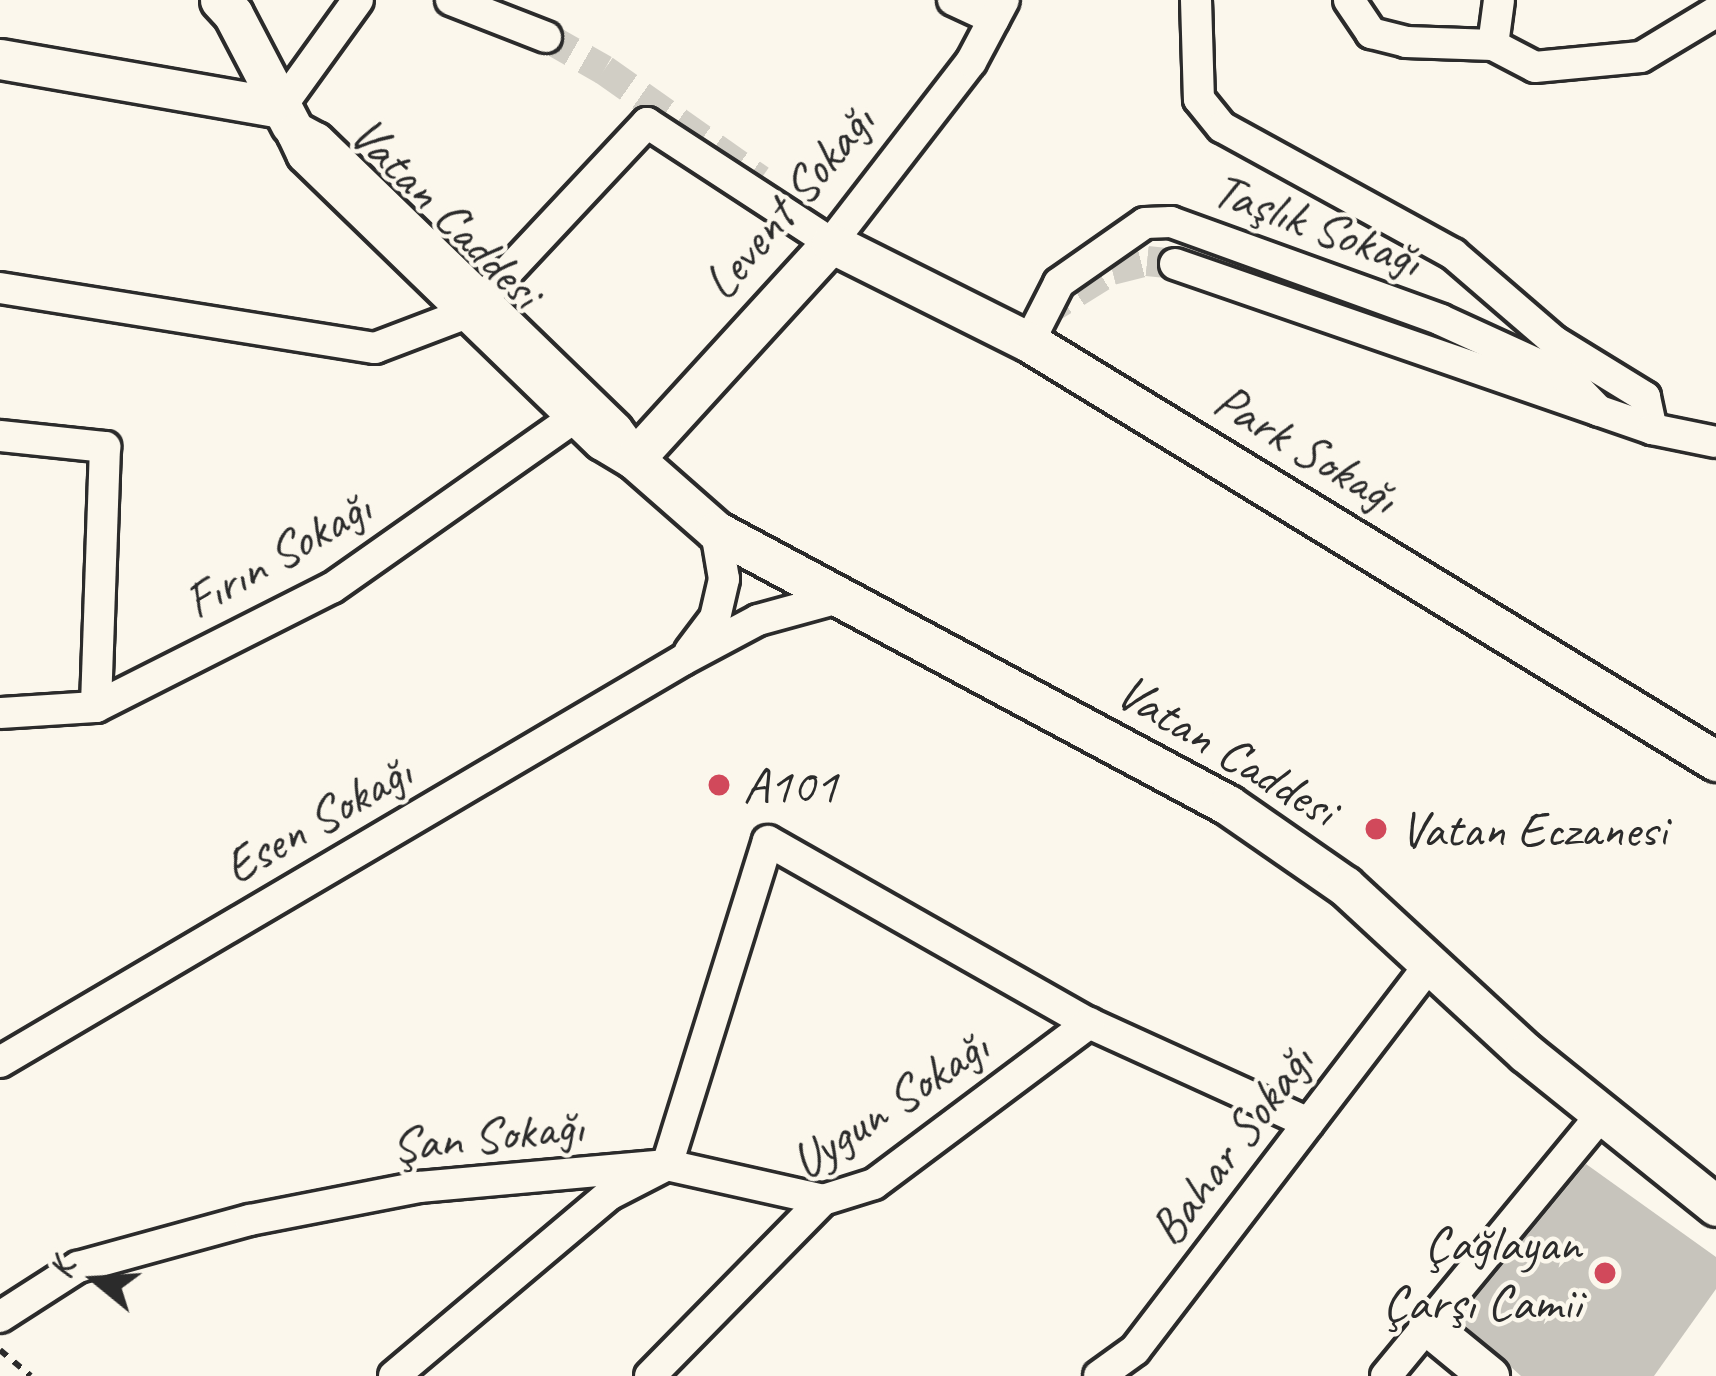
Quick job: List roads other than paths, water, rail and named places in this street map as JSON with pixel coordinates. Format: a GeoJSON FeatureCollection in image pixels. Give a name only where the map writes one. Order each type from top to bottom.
{"type":"FeatureCollection","features":[{"type":"Feature","properties":{"kind":"street","name":"Vatan Caddesi"},"geometry":{"type":"LineString","coordinates":[[220,0],[233,14],[288,120],[315,142],[602,440],[634,459]]}},
{"type":"Feature","properties":{"kind":"street"},"geometry":{"type":"LineString","coordinates":[[0,59],[288,120],[358,0]]}},
{"type":"Feature","properties":{"kind":"street"},"geometry":{"type":"LineString","coordinates":[[452,0],[546,37]]}},
{"type":"Feature","properties":{"kind":"street"},"geometry":{"type":"LineString","coordinates":[[953,0],[999,9]]}},
{"type":"Feature","properties":{"kind":"street"},"geometry":{"type":"LineString","coordinates":[[1196,0],[1199,99],[1222,127],[1453,254],[1554,341],[1645,397],[1652,429]]}},
{"type":"Feature","properties":{"kind":"street"},"geometry":{"type":"LineString","coordinates":[[1349,0],[1371,33],[1406,42],[1493,45],[1535,67],[1641,56],[1716,12]]}},
{"type":"Feature","properties":{"kind":"street"},"geometry":{"type":"LineString","coordinates":[[1493,45],[1498,0]]}},
{"type":"Feature","properties":{"kind":"street","name":"Levent Sokağı"},"geometry":{"type":"LineString","coordinates":[[634,459],[832,243],[971,62],[999,9]]}},
{"type":"Feature","properties":{"kind":"street"},"geometry":{"type":"LineString","coordinates":[[0,288],[374,348],[475,307],[647,123],[832,243]]}},
{"type":"Feature","properties":{"kind":"street","name":"Taşlık Sokağı"},"geometry":{"type":"LineString","coordinates":[[1029,342],[1059,283],[1145,223],[1172,222],[1441,320],[1566,376],[1599,411]]}},
{"type":"Feature","properties":{"kind":"street","name":"Park Sokağı"},"geometry":{"type":"LineString","coordinates":[[832,243],[1029,342],[1716,761]]}},
{"type":"Feature","properties":{"kind":"street","name":"Taşlık Sokağı"},"geometry":{"type":"LineString","coordinates":[[1174,264],[1652,429],[1716,442]]}},
{"type":"Feature","properties":{"kind":"street","name":"Vatan Caddesi"},"geometry":{"type":"LineString","coordinates":[[475,307],[716,532],[846,596],[1228,805],[1345,886],[1600,1115],[1716,1206]]}},
{"type":"Feature","properties":{"kind":"street","name":"Fırın Sokağı"},"geometry":{"type":"LineString","coordinates":[[0,712],[96,707],[332,588],[578,416]]}},
{"type":"Feature","properties":{"kind":"street"},"geometry":{"type":"LineString","coordinates":[[0,436],[105,447],[96,707]]}},
{"type":"Feature","properties":{"kind":"street","name":"Esen Sokağı"},"geometry":{"type":"LineString","coordinates":[[682,660],[716,618],[724,578],[716,532]]}},
{"type":"Feature","properties":{"kind":"street","name":"Esen Sokağı"},"geometry":{"type":"LineString","coordinates":[[1,1060],[682,660],[758,620],[846,596]]}},
{"type":"Feature","properties":{"kind":"street"},"geometry":{"type":"LineString","coordinates":[[394,1376],[590,1212],[668,1165],[768,841],[1089,1023],[1308,1124]]}},
{"type":"Feature","properties":{"kind":"street","name":"Bahar Sokağı"},"geometry":{"type":"LineString","coordinates":[[1099,1376],[1135,1350],[1430,964]]}},
{"type":"Feature","properties":{"kind":"street","name":"Uygun Sokağı"},"geometry":{"type":"LineString","coordinates":[[650,1376],[824,1200],[874,1184],[1089,1023]]}},
{"type":"Feature","properties":{"kind":"street"},"geometry":{"type":"LineString","coordinates":[[1386,1376],[1600,1115]]}},
{"type":"Feature","properties":{"kind":"street","name":"Şan Sokağı"},"geometry":{"type":"LineString","coordinates":[[0,1317],[78,1267],[250,1220],[419,1187],[668,1165],[824,1200]]}},
{"type":"Feature","properties":{"kind":"street"},"geometry":{"type":"LineString","coordinates":[[1428,1326],[1489,1376]]}},
{"type":"Feature","properties":{"kind":"tunnel"},"geometry":{"type":"LineString","coordinates":[[546,37],[604,70],[760,180]]}},
{"type":"Feature","properties":{"kind":"tunnel"},"geometry":{"type":"LineString","coordinates":[[1038,316],[1112,270],[1147,261],[1175,264]]}},
{"type":"Feature","properties":{"kind":"place","name":"A101"},"geometry":{"type":"Point","coordinates":[719,785]}},
{"type":"Feature","properties":{"kind":"place","name":"Vatan Eczanesi"},"geometry":{"type":"Point","coordinates":[1376,829]}},
{"type":"Feature","properties":{"kind":"place","name":"Çağlayan Çarşı Camii"},"geometry":{"type":"Point","coordinates":[1605,1273]}}]}
